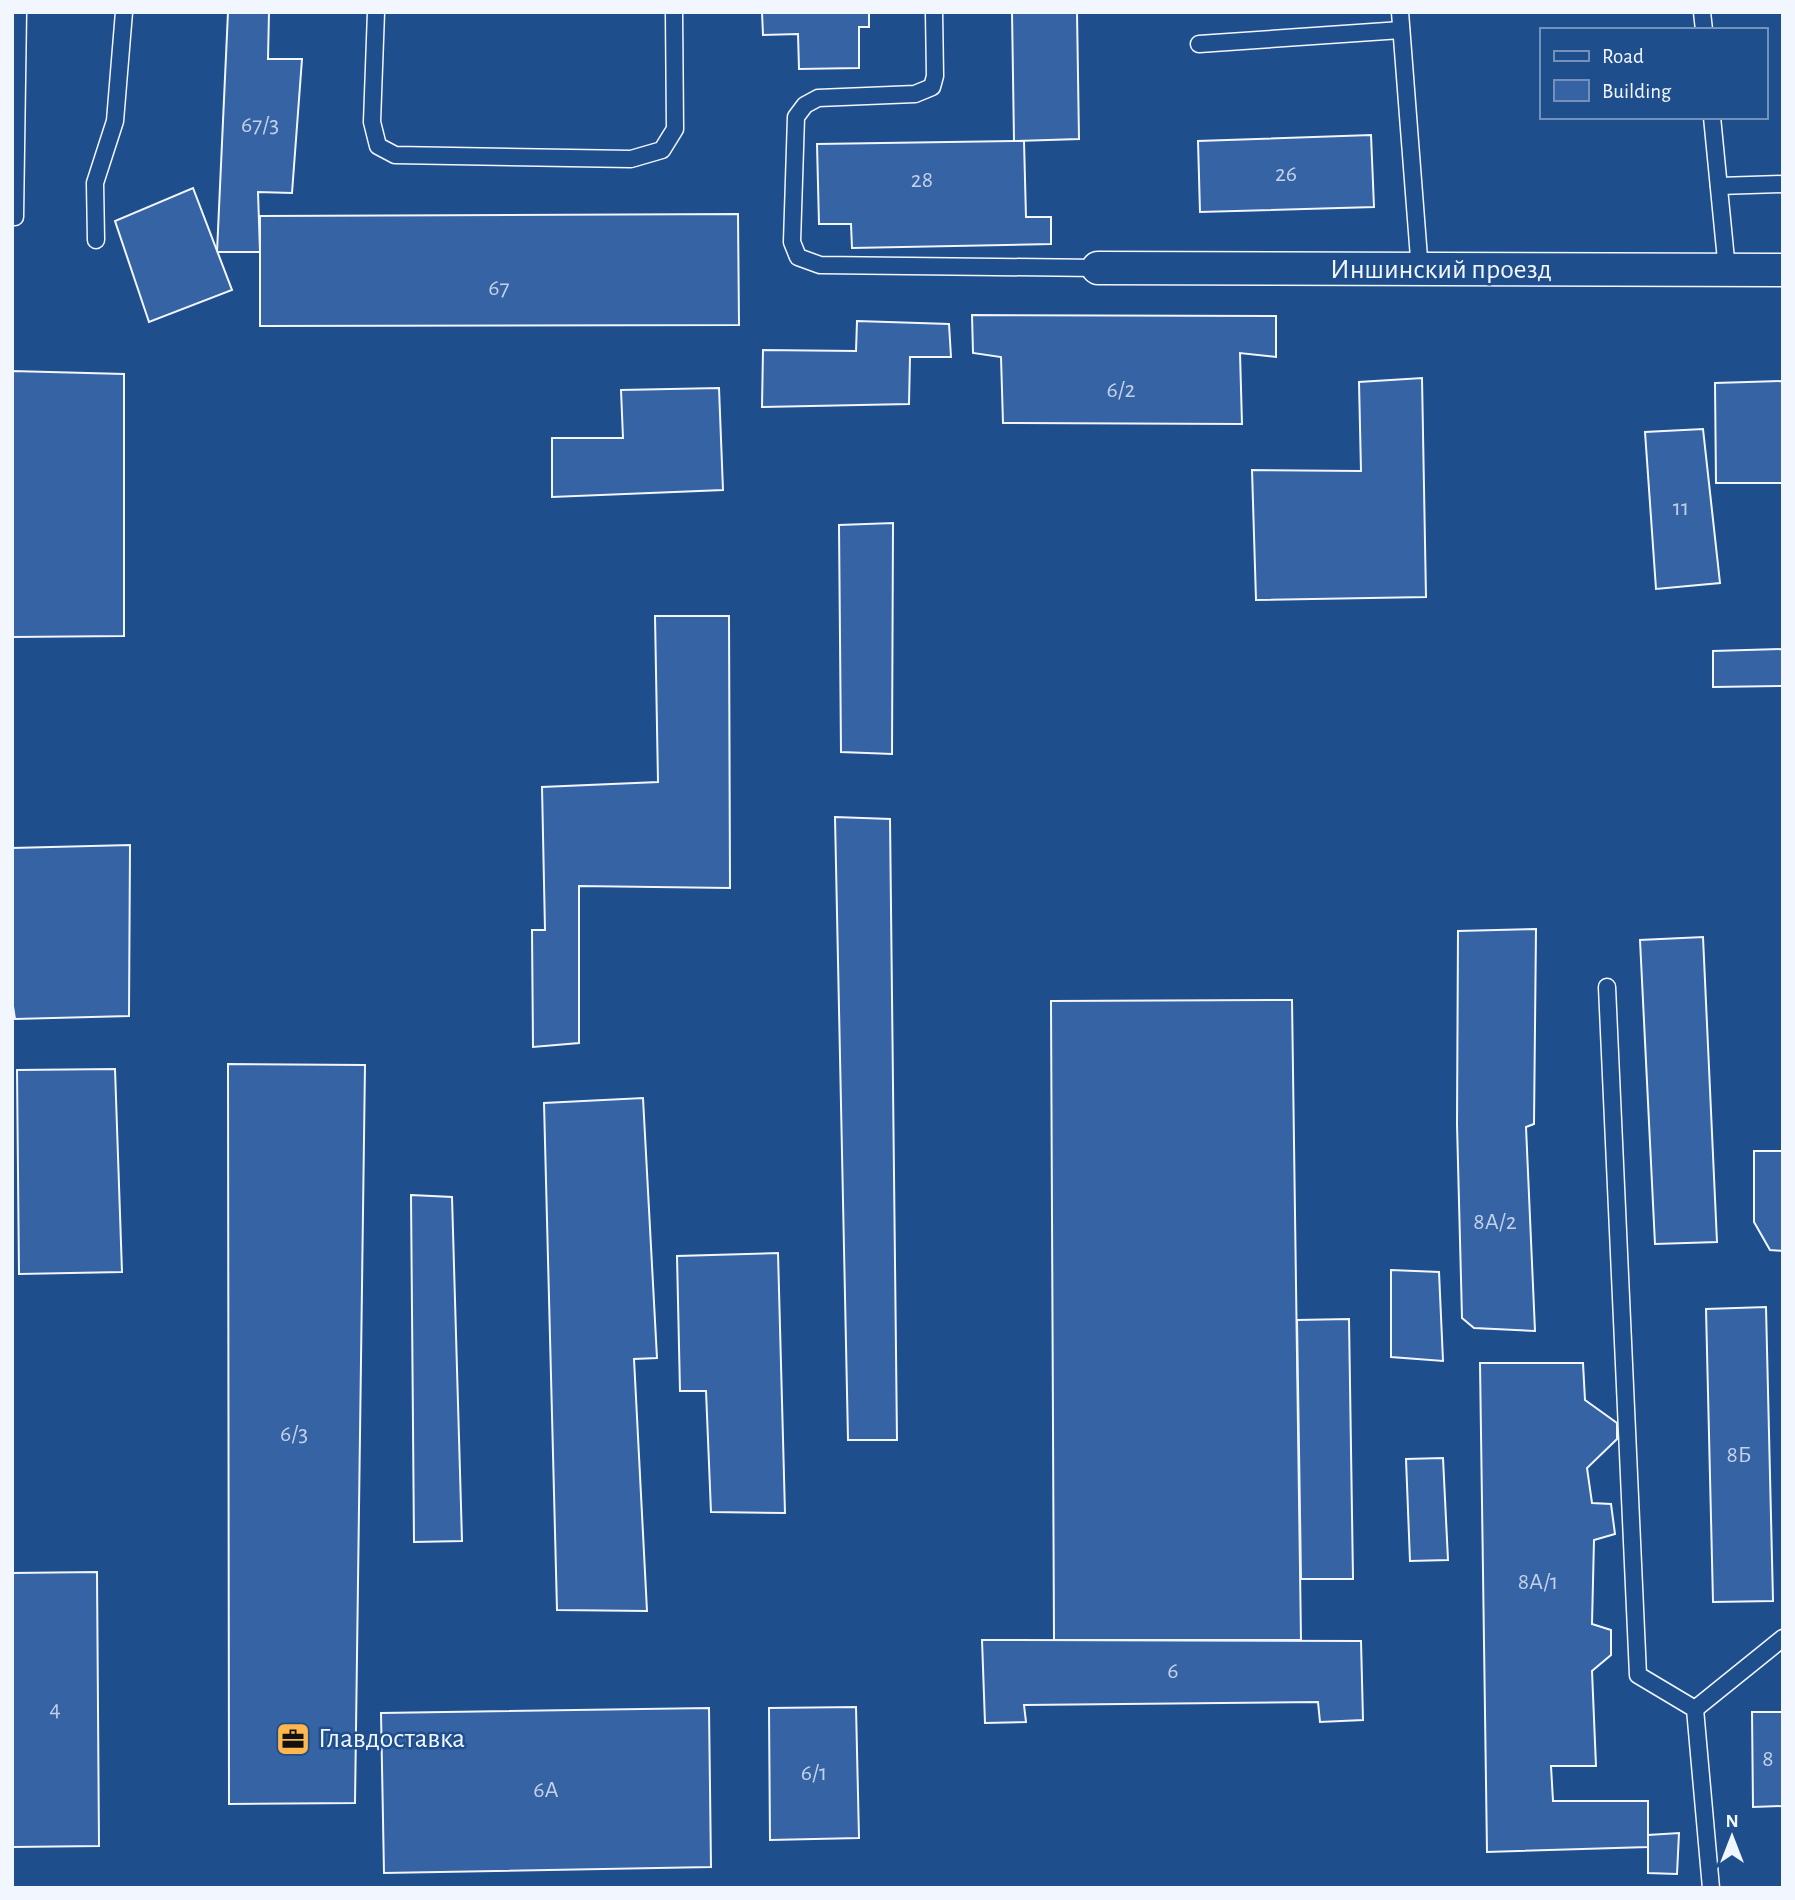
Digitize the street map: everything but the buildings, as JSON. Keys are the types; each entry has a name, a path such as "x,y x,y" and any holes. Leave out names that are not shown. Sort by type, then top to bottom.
{"street":[{"name":"Иншинский проезд","path":"1098,268 1783,270"}],"lane":[{"path":"16,217 18,12"},
{"path":"96,240 95,183 116,121 124,12"},
{"path":"376,12 372,122 378,146 395,155 631,159 662,150 675,129 674,12"},
{"path":"934,12 936,76 932,87 915,94 818,99 804,105 796,117 792,242 798,257 820,265 1098,268"},
{"path":"1400,12 1420,271"},
{"path":"1199,44 1401,30"},
{"path":"1712,119 1727,270"},
{"path":"1719,186 1783,184"},
{"path":"1606,987 1638,1675 1695,1709"},
{"path":"1695,1709 1783,1638"},
{"path":"1695,1709 1711,1888"}],"place":[{"name":"Главдоставка","path":"293,1739"}]}
